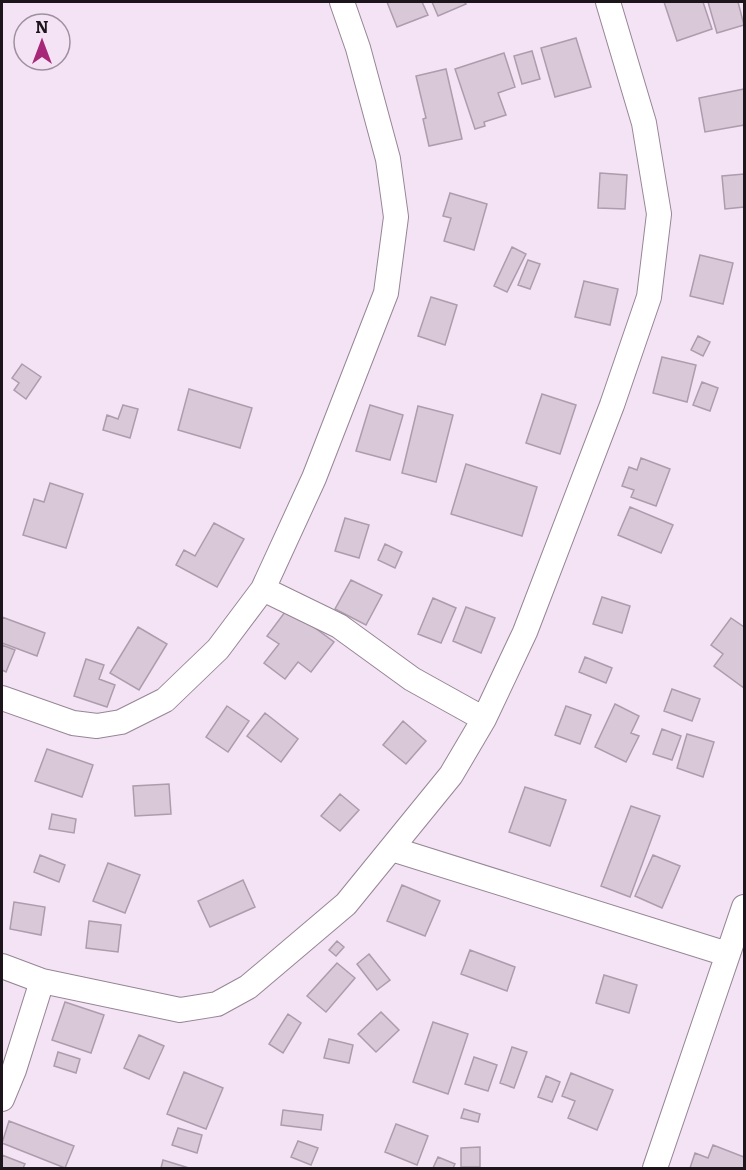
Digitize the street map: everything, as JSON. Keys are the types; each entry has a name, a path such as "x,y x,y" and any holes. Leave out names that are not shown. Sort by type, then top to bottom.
{"street":[{"path":"2,698 73,723 97,726 121,722 165,700 218,649 263,589 314,478 386,293 396,217 388,159 358,48 342,2"},
{"path":"2,966 42,981 180,1010 218,1004 248,987 346,904 451,775 484,719 525,632 612,405 649,297 659,214 644,123 608,2"},
{"path":"263,589 339,626 412,679 484,719"},
{"path":"392,849 727,954"},
{"path":"655,1168 744,907"},
{"path":"2,1099 14,1071 42,981"}],"building":[{"path":"387,2 422,2 428,15 397,27"},
{"path":"432,2 464,2 466,4 438,16"},
{"path":"664,2 703,2 712,29 677,41"},
{"path":"708,2 738,2 744,25 717,33"},
{"path":"576,38 591,87 555,97 541,48"},
{"path":"532,51 540,79 522,84 514,56"},
{"path":"504,53 515,87 498,93 506,115 484,122 485,126 475,129 455,69"},
{"path":"446,69 462,139 429,146 423,119 426,118 416,76"},
{"path":"744,89 744,125 705,132 699,98"},
{"path":"600,173 627,175 625,209 598,208"},
{"path":"744,174 744,207 725,209 722,176"},
{"path":"450,193 487,204 474,250 444,241 451,218 443,216"},
{"path":"512,247 526,254 507,292 494,286"},
{"path":"700,255 733,263 723,304 690,296"},
{"path":"528,260 540,264 530,289 518,285"},
{"path":"584,281 618,289 610,325 575,317"},
{"path":"431,297 457,305 445,345 418,336"},
{"path":"698,336 710,342 703,356 691,350"},
{"path":"662,357 696,365 687,402 653,393"},
{"path":"22,364 41,377 26,399 14,390 19,383 12,378"},
{"path":"702,382 718,388 710,411 693,405"},
{"path":"189,389 252,408 240,448 178,430"},
{"path":"542,394 576,405 560,454 526,443"},
{"path":"123,405 138,409 130,438 103,430 107,415 118,419"},
{"path":"370,405 403,415 390,460 356,451"},
{"path":"418,406 453,415 436,482 402,473"},
{"path":"641,458 670,469 656,506 631,497 634,490 622,486 629,467 637,470"},
{"path":"466,464 537,487 522,536 451,514"},
{"path":"50,483 83,494 66,548 23,535 34,499 44,502"},
{"path":"630,507 673,525 661,553 618,535"},
{"path":"345,518 369,525 359,558 335,551"},
{"path":"214,523 244,539 217,587 176,565 184,550 195,556"},
{"path":"385,544 402,552 395,568 378,560"},
{"path":"351,580 382,595 366,625 335,609"},
{"path":"602,597 630,606 622,633 593,624"},
{"path":"433,598 456,608 441,643 418,634"},
{"path":"466,607 495,618 481,653 453,641"},
{"path":"288,608 334,642 311,672 298,662 285,679 264,663 279,644 267,636"},
{"path":"2,617 45,633 37,656 2,643"},
{"path":"731,618 744,627 744,688 714,666 723,654 711,645"},
{"path":"138,627 167,644 139,690 110,673"},
{"path":"2,645 15,650 6,672 2,670"},
{"path":"585,657 612,668 606,683 579,672"},
{"path":"86,659 104,665 99,679 115,685 107,707 74,696"},
{"path":"672,689 700,699 692,721 664,711"},
{"path":"615,704 639,716 631,733 639,736 626,762 595,747"},
{"path":"227,706 249,721 228,752 206,737"},
{"path":"566,706 591,715 580,744 555,735"},
{"path":"265,713 298,739 281,762 247,736"},
{"path":"403,721 426,741 406,764 383,745"},
{"path":"662,729 681,736 672,760 653,754"},
{"path":"687,734 714,742 703,777 677,768"},
{"path":"47,749 93,765 82,797 35,781"},
{"path":"169,784 171,814 135,816 133,786"},
{"path":"525,787 566,800 550,846 509,832"},
{"path":"340,794 359,810 340,831 321,816"},
{"path":"631,806 660,816 630,897 601,886"},
{"path":"52,814 76,819 74,833 49,829"},
{"path":"40,855 65,865 59,882 34,872"},
{"path":"653,855 680,866 662,908 635,896"},
{"path":"108,863 140,875 125,913 93,901"},
{"path":"243,880 255,907 210,927 198,901"},
{"path":"402,885 440,901 425,936 387,921"},
{"path":"14,902 45,907 41,935 10,929"},
{"path":"89,921 121,925 118,952 86,948"},
{"path":"337,941 344,947 336,956 329,950"},
{"path":"470,950 515,967 507,991 461,974"},
{"path":"369,954 390,980 377,990 357,964"},
{"path":"337,963 355,978 326,1012 307,996"},
{"path":"604,975 637,985 629,1013 596,1003"},
{"path":"65,1002 104,1015 91,1053 52,1040"},
{"path":"381,1012 399,1030 376,1052 358,1034"},
{"path":"288,1014 301,1023 283,1053 269,1044"},
{"path":"433,1022 468,1034 448,1094 413,1082"},
{"path":"139,1035 164,1046 149,1079 124,1068"},
{"path":"329,1039 353,1045 349,1063 324,1058"},
{"path":"512,1047 527,1052 514,1088 500,1083"},
{"path":"58,1052 80,1059 76,1073 54,1066"},
{"path":"474,1057 497,1065 488,1091 465,1084"},
{"path":"184,1072 223,1088 206,1129 167,1114"},
{"path":"571,1073 613,1090 597,1130 568,1118 575,1101 562,1096"},
{"path":"546,1076 560,1082 552,1102 538,1097"},
{"path":"464,1109 480,1114 478,1122 461,1118"},
{"path":"283,1110 323,1115 321,1130 281,1125"},
{"path":"9,1121 74,1146 65,1168 2,1143"},
{"path":"396,1124 428,1136 417,1165 385,1152"},
{"path":"178,1128 202,1135 197,1153 172,1145"},
{"path":"298,1141 318,1148 311,1165 291,1157"},
{"path":"713,1145 744,1157 744,1168 690,1168 695,1153 708,1158"},
{"path":"480,1147 480,1167 461,1167 461,1148"},
{"path":"2,1155 25,1164 23,1168 2,1168"},
{"path":"438,1157 455,1164 453,1168 433,1168"},
{"path":"163,1160 189,1168 161,1168"}]}
